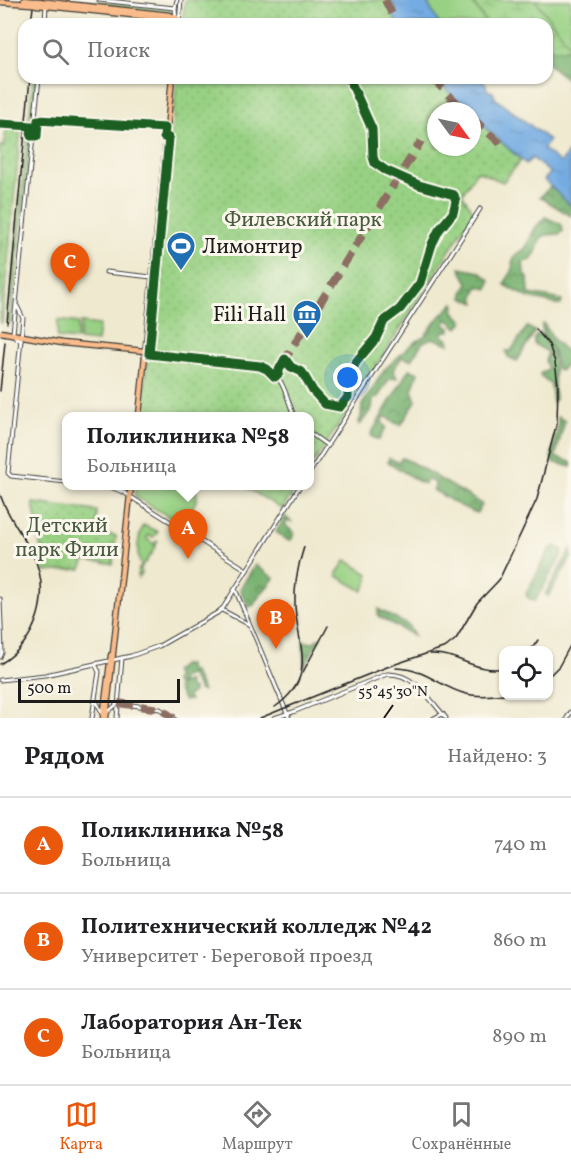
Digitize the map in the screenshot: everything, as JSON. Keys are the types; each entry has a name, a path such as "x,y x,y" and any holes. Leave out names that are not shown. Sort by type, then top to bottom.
{"main road":[{"path":"24,0 35,3"},
{"path":"2,3 72,5 173,14 175,18"},
{"path":"139,412 171,84"},
{"path":"2,332 62,343 145,351"},
{"path":"105,715 117,632 131,490"}],"street":[{"path":"99,0 173,14 181,8"},
{"path":"173,14 179,0"},
{"path":"178,18 181,8 179,0"},
{"path":"45,18 46,4"},
{"path":"14,333 39,84"},
{"path":"36,119 167,128"},
{"path":"314,465 480,209"},
{"path":"106,272 153,277"},
{"path":"16,302 23,318 8,473 11,477 62,482"},
{"path":"145,351 265,365 280,380 292,412"},
{"path":"314,436 328,446"},
{"path":"116,490 247,570"},
{"path":"0,680 45,675 122,658 159,646 222,610 297,490"},
{"path":"235,589 289,716"},
{"path":"0,599 2,645 0,657"},
{"path":"222,610 249,625"},
{"path":"118,715 122,658"},
{"path":"92,714 99,670 95,664"},
{"path":"274,718 289,716 387,674 397,674 415,682 446,718"},
{"path":"92,714 107,699 118,715"},
{"path":"96,700 105,715"},
{"path":"105,715 118,703 160,709 174,718"},
{"path":"92,714 96,709 105,715"},
{"path":"105,715 114,710 118,715"},
{"path":"567,718 571,712"},
{"path":"434,718 443,714"}],"green space":[{"path":"76,0 171,9 172,13 76,4"},
{"path":"185,0 390,0 396,11 392,13 395,18 183,18"},
{"path":"426,0 471,0 483,18 436,18"},
{"path":"471,0 535,0 549,18 483,18"},
{"path":"535,0 571,0 571,47 553,24 553,18 549,18"},
{"path":"553,24 571,47 571,49 553,49"},
{"path":"553,49 571,49 571,92 566,90 568,80 553,68"},
{"path":"32,84 36,84 11,323 8,323"},
{"name":"Филевский парк","path":"176,84 441,84 458,102 427,102 427,156 481,156 481,124 521,160 503,182 477,171 462,194 474,212 314,462 314,412 142,412"},
{"path":"6,127 21,128 0,324 0,146 4,146"},
{"path":"551,186 571,206 571,216 540,197"},
{"path":"545,217 561,224 563,231 560,234 546,235 540,239 531,260 523,262 524,273 528,278 529,294 557,299 562,301 561,305 529,298 505,285 513,269 512,263 515,255 525,249 535,228"},
{"path":"460,268 480,272 490,280 488,289 478,286 474,297 476,303 463,298 468,283"},
{"path":"454,303 453,311 463,321 458,328 447,319 445,325 450,328 450,331 444,331 442,336 449,340 449,344 432,338 423,342 411,360 402,357 393,370 397,378 389,379 378,397 373,399 372,408 360,425 358,423 362,405 385,369 412,344 425,336"},
{"path":"58,320 78,323 77,340 57,338"},
{"path":"81,323 99,325 97,342 79,340"},
{"path":"542,324 553,339 569,354 569,361 561,370 557,369 554,352 542,332"},
{"path":"527,327 535,331 517,361 508,357 506,351 511,351"},
{"path":"538,334 545,338 553,353 555,399 553,403 551,385 540,375 548,368 545,361 548,352 534,344 534,339"},
{"path":"409,369 418,373 412,390 416,401 401,425 384,417 382,422 386,427 379,440 372,437 371,434"},
{"path":"558,417 565,421 555,457 571,462 571,467 553,462 551,458"},
{"path":"389,458 398,462 402,458 411,462 482,505 477,513 465,508 433,490 436,484 428,479 425,484 421,483 388,462"},
{"path":"136,490 196,490 197,499 182,525 135,496"},
{"path":"251,490 295,490 282,509"},
{"name":"Детский парк Фили","path":"33,503 97,511 96,533 116,536 113,564 85,560 81,569 45,572"},
{"path":"285,516 291,522 286,521 286,526 294,532 289,541 276,532"},
{"path":"143,525 158,532 153,537 148,535 147,539 154,544 158,540 140,569 142,573 138,578 138,571 142,565 138,556 138,546"},
{"path":"554,546 562,549 563,553 535,601 528,598 526,594 549,550"},
{"path":"571,549 571,558 548,596 545,594"},
{"path":"346,560 368,574 363,591 337,576"},
{"path":"255,565 274,578 254,605 248,607 240,589"},
{"path":"378,609 408,625 414,636 378,616"},
{"path":"320,638 304,667 303,641 312,643"},
{"path":"182,665 188,665 188,669 193,672 203,691 200,691 190,674 181,679 181,683 177,685 174,681 177,678 174,671"},
{"path":"189,682 188,686 193,689 193,692 187,696 190,700 184,701 177,688 181,683"}],"water":[{"path":"390,0 426,0 436,18 395,18 392,13 396,10"},
{"path":"441,84 486,84 487,90 493,92 495,98 549,140 543,149 561,163 568,153 570,155 571,206 544,180 550,173 532,158 526,164 481,124 481,102 458,102"}],"railway":[{"path":"32,18 33,7"},
{"path":"7,323 29,84"},
{"path":"260,718 387,667 446,647 456,639 477,603 499,580 537,499 557,422 558,385 555,362 549,345 536,329"},
{"path":"0,391 5,342"},
{"path":"0,494 33,555 39,570 41,586 38,616 32,630 13,655 0,664"},
{"path":"275,707 297,684 301,672 301,648 295,599 297,576 304,547"},
{"path":"303,672 328,626"},
{"path":"534,646 538,640"},
{"path":"553,672 559,666 571,644"},
{"path":"430,654 449,656 485,668 499,668"},
{"path":"396,668 425,675 466,694 475,696 499,695"}],"marked path":[{"path":"385,0 394,18"},
{"path":"438,84 456,102"},
{"path":"481,126 501,144"},
{"path":"282,364 421,141"},
{"path":"118,703 160,709 174,718"}],"cycle path":[{"path":"0,124 32,126 31,136 37,136 38,120 165,128 164,137 169,138 149,354 260,366 275,377 285,359 291,367 302,372 313,391 325,404 340,407 348,397 348,379 356,362 376,338 384,321 400,309 420,283 432,244 439,230 453,213 456,201 454,195 419,185 375,163 372,129 352,84"}],"place":[{"name":"Лимонтир","path":"181,272"},
{"name":"Лаборатория Ан-Тек","path":"70,293"},
{"name":"Fili Hall","path":"307,340"},
{"name":"Поликлиника №58","path":"188,559"},
{"name":"Политехнический колледж №42","path":"276,649"}]}
